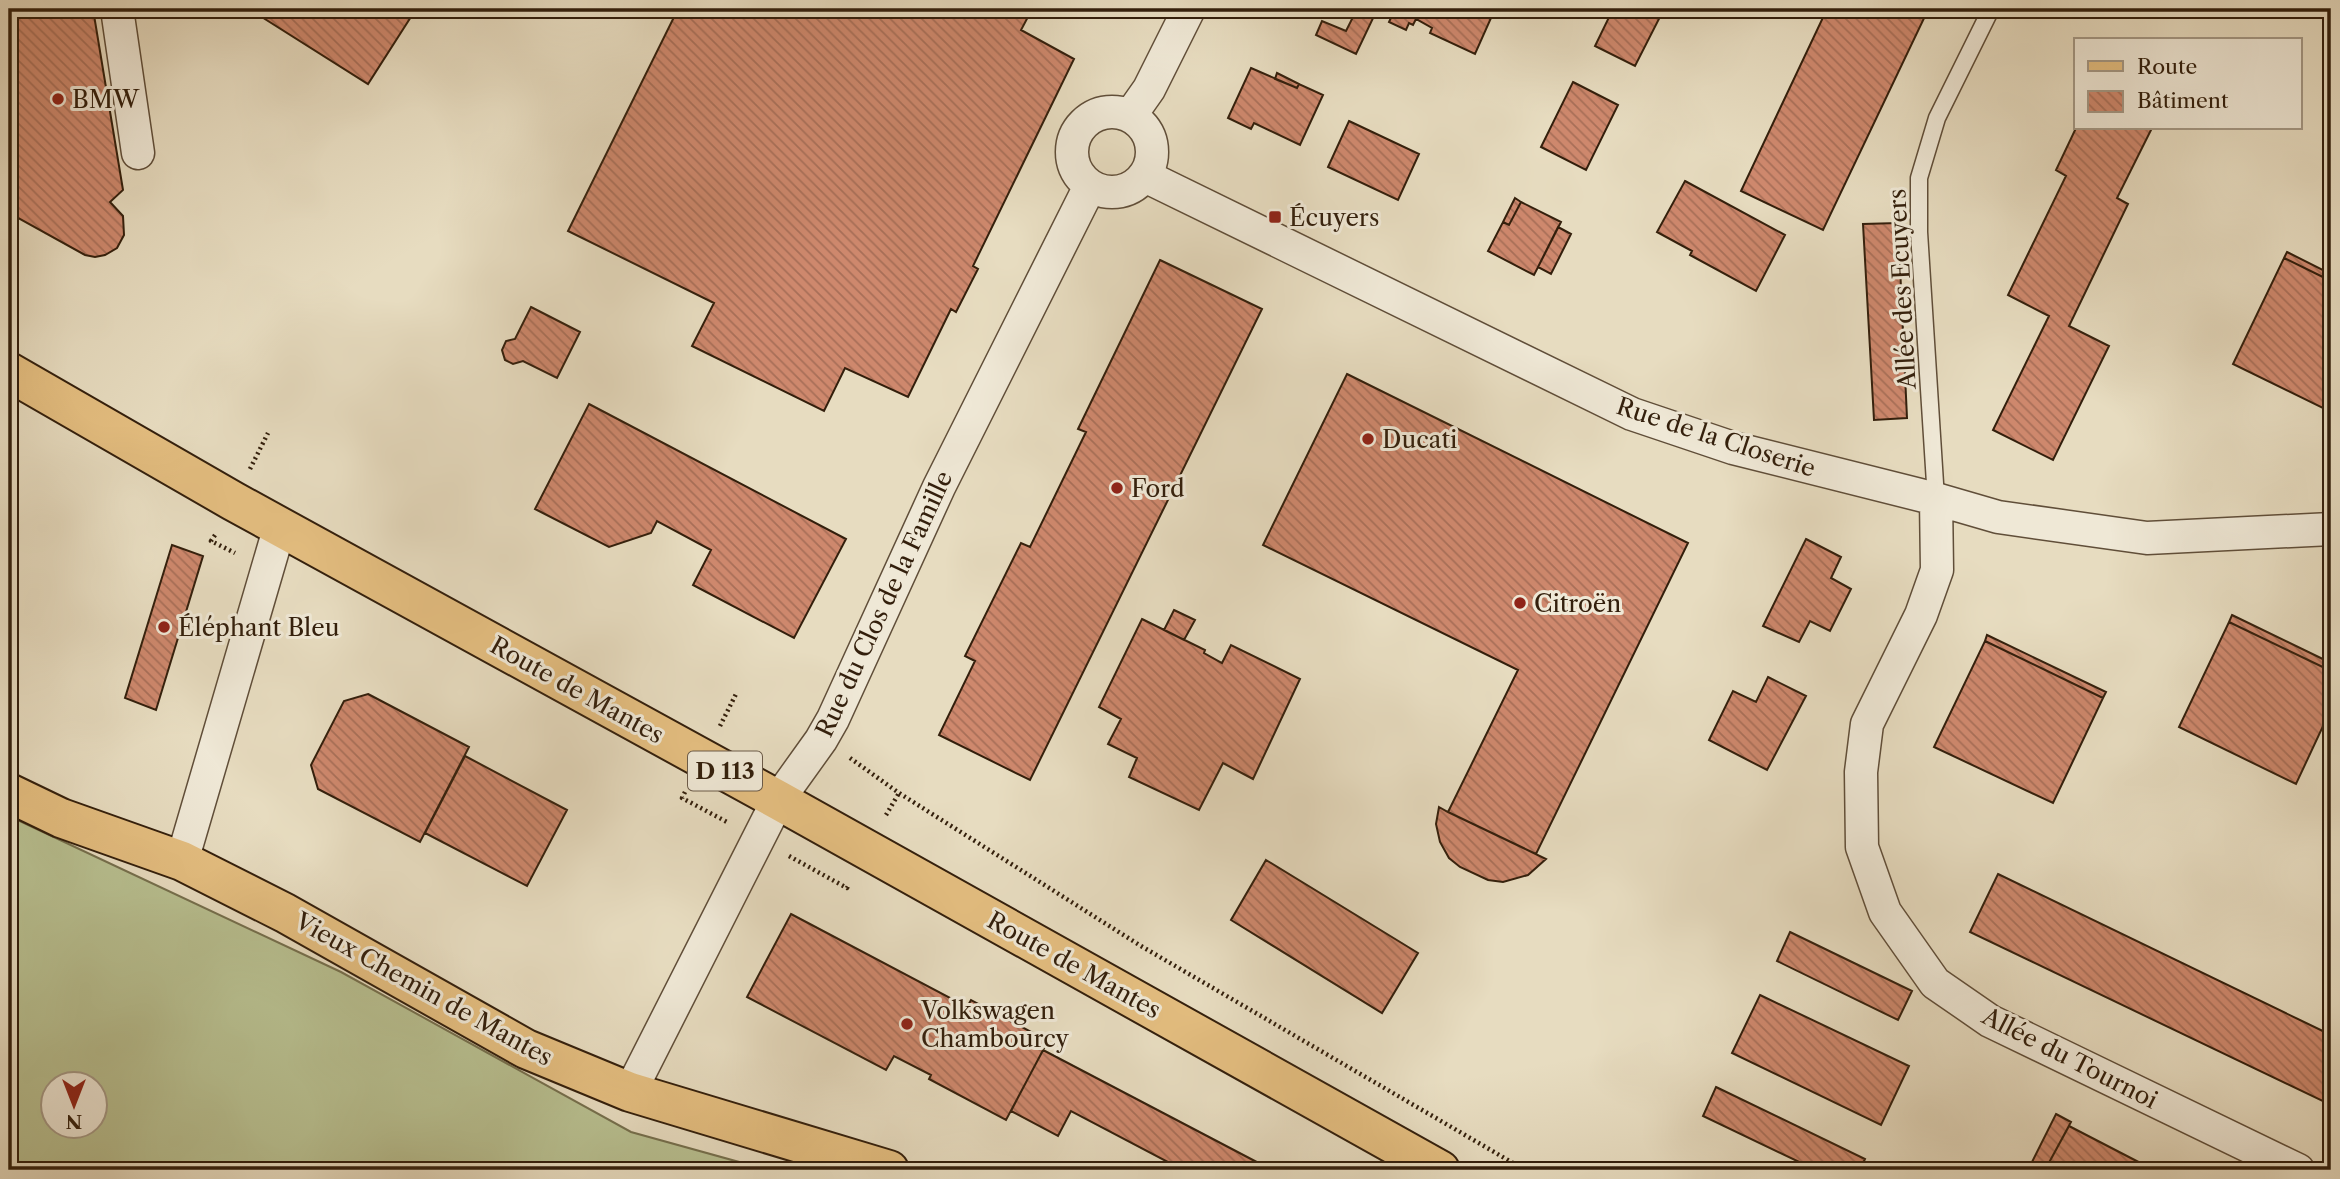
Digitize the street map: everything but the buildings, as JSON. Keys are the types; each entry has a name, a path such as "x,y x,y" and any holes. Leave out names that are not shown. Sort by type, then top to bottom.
{"main road":[{"name":"Route de Mantes","path":"9,372 280,526 778,800 1440,1170"},
{"name":"Vieux Chemin de Mantes","path":"9,793 61,818 182,861 285,913 526,1049 630,1092 889,1170"}],"street":[{"path":"117,9 138,153"},
{"path":"1130,116 1149,89 1189,9"},
{"path":"1117,112 1130,116 1147,132 1151,143 1153,155 1144,176 1136,184 1113,192 1090,186 1074,165 1072,151 1082,127 1091,118 1104,113 1117,112"},
{"name":"Rue de la Closerie","path":"1144,176 1632,414 1733,448 1998,517 2147,538 2331,529"},
{"name":"Rue du Clos de la Famille","path":"630,1092 778,800 833,719 939,486 1090,186"},
{"name":"Allée du Tournoi","path":"1936,499 1937,570 1922,615 1867,724 1865,739 1861,772 1862,847 1885,912 1934,982 1990,1021 2298,1170"},
{"path":"182,861 280,526"}],"lane":[{"name":"Allée des Ecuyers","path":"1936,499 1919,232 1919,178 1937,118 1991,9"}],"path":[{"path":"718,729 737,692"},
{"path":"844,754 899,793 1141,946 1525,1170"},
{"path":"883,822 899,793"}],"green space":[{"path":"9,816 341,972 631,1132 768,1170 9,1170"}],"place":[{"name":"BMW","path":"58,99"},
{"name":"Écuyers","path":"1275,217"},
{"name":"Ducati","path":"1368,439"},
{"name":"Ford","path":"1117,488"},
{"name":"Citroën","path":"1520,603"},
{"name":"Éléphant Bleu","path":"164,627"},
{"name":"Volkswagen Chambourcy","path":"907,1024"}]}
